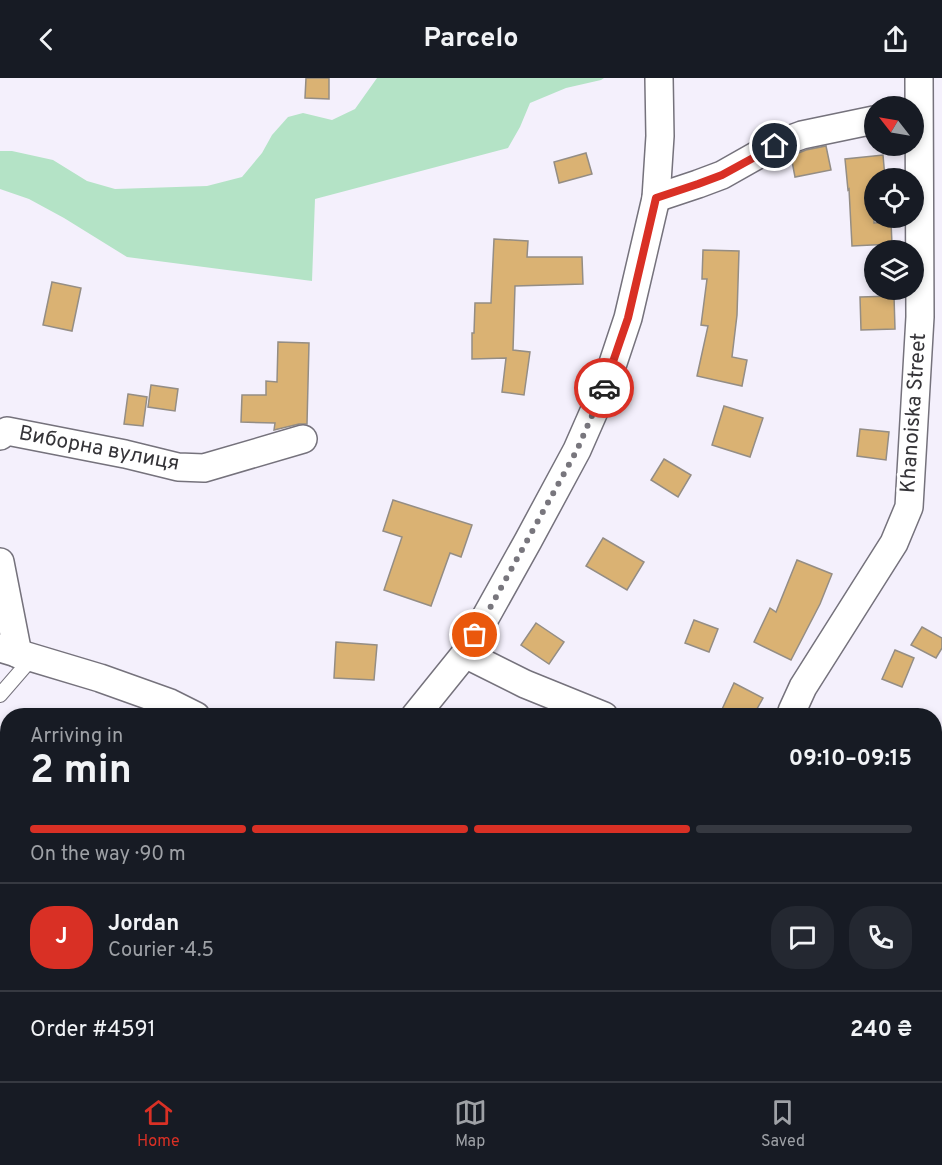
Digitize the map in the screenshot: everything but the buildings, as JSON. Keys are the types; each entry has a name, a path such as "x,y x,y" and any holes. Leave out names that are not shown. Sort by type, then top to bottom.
{"street":[{"path":"421,708 465,654 577,450 606,384 628,318 656,198 660,136 659,78"},
{"name":"Khanoiska Street","path":"918,96 920,78"},
{"path":"656,198 722,175 775,146 802,135 864,122"},
{"name":"Khanoiska Street","path":"793,708 803,687 894,543 909,507 920,316 918,156"},
{"name":"Виборна вулиця","path":"0,436 7,431 125,454 178,468 204,468 303,440"},
{"path":"0,562 16,653 100,678 180,708"},
{"path":"465,654 525,684 584,708"}],"lane":[{"path":"0,696 16,653"}],"green space":[{"path":"377,78 604,78 566,88 530,103 508,148 315,199 312,281 127,257 29,199 0,189 0,151 12,151 53,160 87,181 115,189 207,186 242,177 288,117 303,113 332,120 355,109"}],"way so far":[{"path":"475,635 577,450 604,388"}],"route":[{"path":"604,388 628,318 656,198 722,175 775,146"}]}
